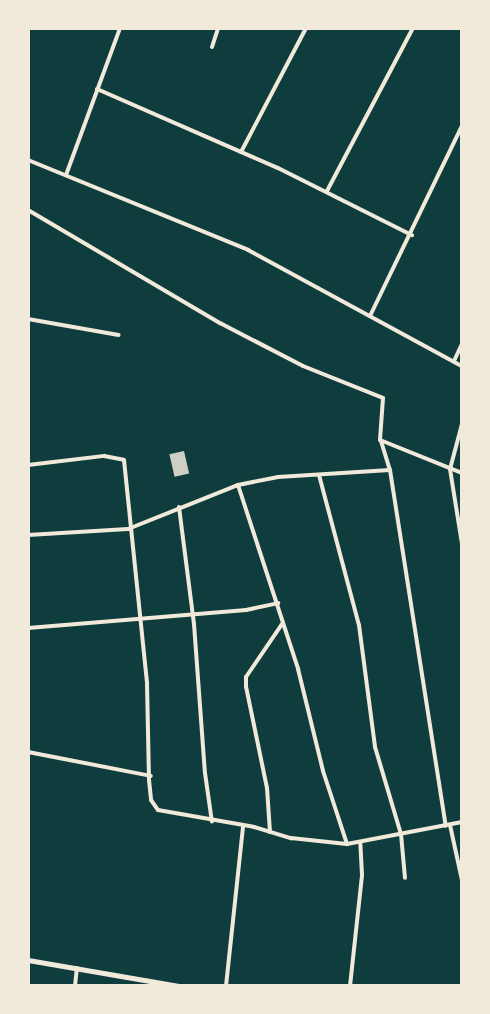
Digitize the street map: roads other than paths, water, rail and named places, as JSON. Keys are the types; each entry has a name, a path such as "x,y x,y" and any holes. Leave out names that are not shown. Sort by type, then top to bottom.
{"street":[{"path":"66,175 120,28"},
{"path":"212,47 218,28"},
{"path":"241,152 306,28"},
{"path":"327,191 413,28"},
{"path":"97,89 327,191 412,235"},
{"path":"370,316 412,235 462,126"},
{"path":"28,160 248,250 462,366"},
{"path":"28,210 220,323 303,366 383,398 380,440 390,470 448,825 462,880"},
{"path":"28,319 119,335"},
{"path":"454,362 462,344"},
{"path":"462,424 450,469 462,544"},
{"path":"380,440 462,473"},
{"path":"28,465 104,456 124,460 142,618 151,800 158,810 212,822 347,844 462,822"},
{"path":"28,535 133,527 238,485 278,477 319,475 341,470 390,470"},
{"path":"319,475 359,625 375,747 401,834 405,878"},
{"path":"238,485 278,603 282,624 347,844"},
{"path":"179,507 193,614 212,822"},
{"path":"28,628 193,614 278,603"},
{"path":"270,832 267,788 246,687 246,677 282,624"},
{"path":"28,752 151,776"},
{"path":"226,986 243,827"},
{"path":"350,986 362,875 360,842"},
{"path":"28,960 179,986"},
{"path":"75,986 78,967"}]}
